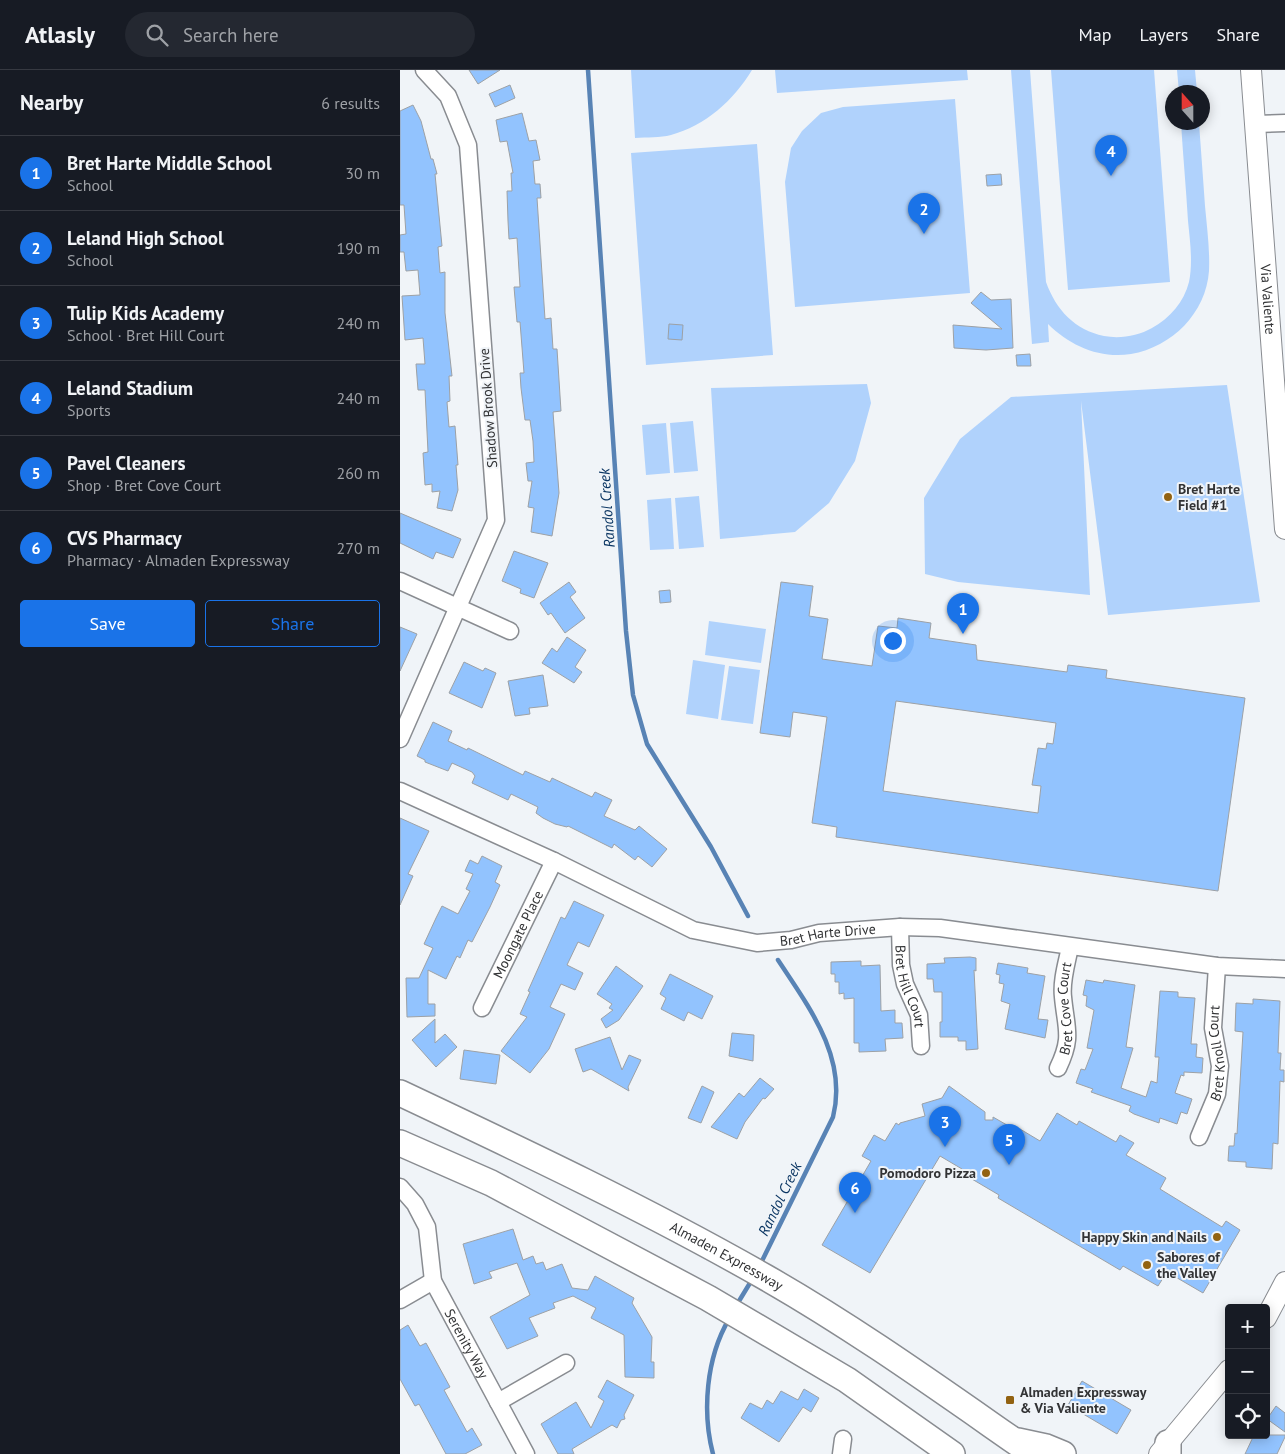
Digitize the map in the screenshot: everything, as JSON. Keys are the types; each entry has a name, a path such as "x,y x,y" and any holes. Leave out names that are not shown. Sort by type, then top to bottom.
{"main road":[{"name":"Almaden Expressway","path":"400,1093 622,1198 765,1276 840,1322 1033,1454"},
{"path":"400,1143 491,1183 720,1305 847,1380 952,1454"},
{"path":"1012,1440 1046,1447 1063,1454"}],"street":[{"name":"Shadow Brook Drive","path":"400,739 496,520 468,145 448,96 424,70"},
{"name":"Via Valiente","path":"1251,70 1281,419 1285,529"},
{"path":"1255,124 1285,123"},
{"path":"400,581 458,610 510,631"},
{"name":"Bret Harte Drive","path":"400,791 554,861 693,930 757,943 792,940 819,933 900,927 940,928 1217,966 1285,969"},
{"name":"Moongate Place","path":"482,1008 554,861"},
{"name":"Bret Hill Court","path":"900,927 901,965 905,984 919,1015 921,1046"},
{"name":"Bret Cove Court","path":"1058,1068 1065,1053 1068,1035 1062,996 1070,947"},
{"name":"Bret Knoll Court","path":"1199,1137 1216,1094 1220,1066 1213,1028 1217,966"},
{"name":"Serenity Way","path":"400,1187 415,1204 427,1228 433,1281 526,1454"},
{"path":"400,1300 433,1281"},
{"path":"1270,1310 1285,1282"},
{"path":"498,1402 566,1362"},
{"path":"1165,1450 1225,1375"}],"shaded area":[{"path":"631,70 752,70 737,92 707,118 695,125 684,131 667,136 635,138"},
{"path":"775,70 967,70 968,80 777,93"},
{"path":"1011,70 1030,70 1046,282 1061,310 1076,324 1094,333 1110,337 1123,337 1147,331 1159,324 1170,314 1184,296 1189,282 1191,259 1182,130 1200,130 1209,271 1201,301 1194,314 1173,336 1146,350 1131,354 1108,355 1097,353 1066,339 1048,324 1049,342 1032,344"},
{"path":"1051,70 1154,70 1170,282 1068,290"},
{"path":"1177,70 1195,70 1196,85 1178,85"},
{"path":"955,99 970,293 795,307 785,182 791,148 802,131 821,113 843,107"},
{"path":"757,144 773,355 646,365 631,153"},
{"path":"867,384 871,403 855,461 829,503 795,532 720,539 711,388"},
{"path":"1227,385 1260,602 1108,615 1081,401 1090,595 958,582 925,574 924,498 960,439 1011,397"},
{"path":"693,421 698,471 674,473 670,423"},
{"path":"666,423 670,473 646,475 642,425"},
{"path":"699,496 704,547 679,549 675,498"},
{"path":"671,498 674,549 650,550 647,500"},
{"path":"709,621 766,629 761,663 705,655"},
{"path":"693,660 725,665 718,719 686,714"},
{"path":"729,666 760,670 753,724 721,720"}],"building":[{"path":"469,70 500,70 478,84"},
{"path":"510,85 515,98 495,107 489,94"},
{"path":"413,105 421,121 437,174 435,174 442,246 438,247 440,273 445,272 445,313 452,376 449,376 450,401 447,402 449,427 455,426 458,465 456,465 458,490 452,511 437,508 440,491 432,492 432,484 425,485 423,453 428,452 425,390 418,390 416,364 425,364 423,338 405,340 402,296 420,295 418,270 406,271 404,252 400,252 400,235 406,234 404,205 400,205 400,111"},
{"path":"522,113 529,141 536,140 540,160 533,161 535,184 540,184 541,198 537,198 545,319 551,318 553,349 557,349 561,411 553,412 559,493 552,536 531,532 534,508 528,507 532,481 528,481 526,463 534,462 533,441 530,420 525,420 521,388 520,373 524,373 520,322 517,322 514,287 520,287 517,238 509,239 508,221 507,191 512,191 511,173 513,173 507,141 500,142 496,120"},
{"path":"1001,174 1002,185 987,186 986,175"},
{"path":"981,292 991,300 1011,299 1013,348 986,350 954,348 953,325 1002,329 971,303"},
{"path":"669,324 683,325 682,340 668,339"},
{"path":"1030,354 1031,366 1017,366 1016,355"},
{"path":"400,513 461,539 453,558 436,552 433,559 400,543"},
{"path":"514,551 548,563 534,598 520,593 521,589 502,581"},
{"path":"569,582 576,592 570,597 585,618 565,633 551,613 548,615 540,603"},
{"path":"781,582 813,586 809,616 828,619 822,659 872,666 878,626 897,628 898,618 931,623 929,638 976,645 977,660 1067,672 1068,665 1107,670 1106,678 1245,698 1218,891 836,837 837,827 812,823 827,717 793,712 790,737 760,733","holes":["896,701 1056,723 1053,744 1047,743 1046,749 1038,748 1032,785 1041,786 1038,813 883,791"]},
{"path":"670,590 671,602 660,603 659,591"},
{"path":"400,627 417,634 400,671"},
{"path":"567,637 586,650 575,667 582,672 574,683 542,663 552,648 557,652"},
{"path":"464,662 483,671 485,668 496,673 482,708 449,693"},
{"path":"543,675 548,706 529,708 530,714 515,716 508,681"},
{"path":"433,722 452,731 448,741 467,750 468,748 523,775 525,771 550,782 552,778 592,797 595,792 612,800 604,816 635,830 639,826 667,849 652,867 638,856 635,860 614,844 612,848 568,826 555,824 543,818 536,813 538,807 511,794 508,800 472,783 475,776 472,772 452,763 448,771 425,762 425,760 417,756"},
{"path":"400,818 429,831 408,874 413,876 400,905"},
{"path":"482,856 502,866 495,882 500,885 490,907 472,942 468,940 460,958 457,956 446,979 428,970 428,1004 435,1004 435,1016 407,1017 406,978 419,978 433,948 424,944 442,906 458,914 470,891 466,889 473,874 465,871 470,860 478,864"},
{"path":"574,901 604,915 589,947 578,942 567,965 583,973 575,990 561,984 550,1007 565,1014 549,1049 530,1073 501,1051 527,1017 520,1014 530,992 528,991 561,917 565,919"},
{"path":"944,958 976,958 976,971 974,970 978,1049 966,1050 966,1041 958,1041 958,1037 940,1037 942,992 934,992 933,979 927,979 927,964 945,963"},
{"path":"861,961 861,966 880,965 881,1011 895,1010 895,1023 902,1023 903,1038 885,1039 886,1051 859,1052 859,1043 854,1043 854,998 844,999 844,993 839,994 839,982 835,982 835,974 831,974 831,962"},
{"path":"998,963 1028,968 1027,973 1045,976 1038,1019 1048,1020 1045,1038 1005,1029 1010,1004 1001,1001 1004,984 999,983 1000,975 996,974"},
{"path":"616,966 643,986 619,1020 606,1028 601,1019 613,1010 609,1008 612,1004 597,994"},
{"path":"670,974 713,996 702,1019 688,1012 684,1021 661,1009 666,998 660,994"},
{"path":"1086,980 1103,983 1104,980 1135,985 1126,1047 1133,1048 1121,1088 1146,1097 1151,1081 1157,1083 1159,1057 1155,1057 1160,991 1178,992 1178,997 1195,998 1191,1044 1197,1044 1196,1057 1203,1058 1202,1073 1184,1072 1184,1076 1181,1075 1175,1093 1192,1099 1187,1114 1181,1112 1177,1124 1160,1118 1159,1123 1134,1114 1129,1111 1131,1106 1091,1092 1093,1089 1076,1083 1081,1069 1085,1070 1093,1049 1087,1048 1094,1010 1086,1006 1087,996 1083,995"},
{"path":"1253,999 1280,1001 1278,1053 1281,1053 1280,1070 1284,1070 1284,1082 1280,1081 1278,1144 1273,1143 1272,1169 1246,1167 1246,1162 1228,1161 1229,1146 1234,1146 1235,1133 1237,1134 1243,1032 1235,1031 1236,1003 1253,1004"},
{"path":"435,1019 435,1043 445,1034 457,1047 436,1067 412,1040"},
{"path":"732,1033 754,1035 753,1061 729,1056"},
{"path":"610,1037 622,1070 629,1055 641,1060 628,1087 629,1091 591,1069 583,1072 575,1049"},
{"path":"464,1050 500,1055 496,1084 460,1079"},
{"path":"760,1078 774,1089 765,1099 763,1098 745,1122 737,1139 711,1127 739,1093 744,1097"},
{"path":"702,1086 714,1092 701,1123 688,1118"},
{"path":"949,1086 985,1112 985,1120 993,1120 993,1117 1019,1132 1020,1129 1040,1141 1057,1113 1077,1125 1079,1121 1116,1142 1120,1135 1134,1143 1126,1155 1166,1178 1160,1189 1222,1227 1226,1221 1240,1230 1203,1293 1167,1272 1158,1286 1123,1266 1120,1270 998,1198 999,1195 960,1172 962,1169 940,1156 870,1273 822,1245 871,1161 862,1156 874,1135 885,1141 896,1123 899,1125 900,1123 925,1116 922,1104 942,1098"},
{"path":"513,1229 523,1260 533,1256 536,1264 543,1262 546,1270 562,1264 572,1288 588,1290 595,1276 634,1298 632,1303 652,1337 651,1362 654,1362 654,1378 625,1377 624,1335 591,1318 596,1308 573,1296 553,1303 555,1308 529,1318 538,1336 507,1349 490,1317 530,1295 517,1263 489,1272 492,1278 474,1284 463,1244"},
{"path":"408,1325 420,1346 426,1343 450,1387 444,1390 467,1432 472,1428 482,1445 465,1454 446,1454 419,1404 415,1406 400,1379 400,1330"},
{"path":"607,1380 634,1395 624,1415 625,1419 621,1420 617,1428 612,1425 572,1449 574,1454 558,1454 541,1424 576,1402 591,1428 604,1401 598,1397"},
{"path":"1082,1381 1131,1410 1117,1434 1068,1405"},
{"path":"804,1389 819,1398 811,1412 803,1407 779,1442 741,1418 750,1403 762,1409 767,1400 773,1404 781,1391 798,1400"},
{"path":"1276,1406 1285,1413 1285,1432 1270,1421 1270,1415"},
{"path":"1270,1435 1285,1435 1277,1454 1245,1454 1252,1439 1270,1439"}],"waterway":[{"name":"Randol Creek","path":"588,70 626,631 633,695 647,744 711,847 748,916"},
{"name":"Randol Creek","path":"760,1265 833,1117 836,1095 835,1074 823,1034 802,996 778,960"},
{"name":"Randol Creek","path":"736,1306 753,1278"},
{"name":"Randol Creek","path":"713,1454 708,1421 708,1385 715,1351 729,1319"}],"place":[{"name":"Leland Stadium","path":"1111,176"},
{"name":"Leland High School","path":"924,234"},
{"name":"Bret Harte Field #1","path":"1168,497"},
{"name":"Bret Harte Middle School","path":"963,634"},
{"name":"Tulip Kids Academy","path":"945,1147"},
{"name":"Pavel Cleaners","path":"1009,1165"},
{"name":"Pomodoro Pizza","path":"986,1173"},
{"name":"CVS Pharmacy","path":"855,1213"},
{"name":"Happy Skin and Nails","path":"1217,1237"},
{"name":"Sabores of the Valley","path":"1147,1265"},
{"name":"Almaden Expressway & Via Valiente","path":"1010,1400"}]}
